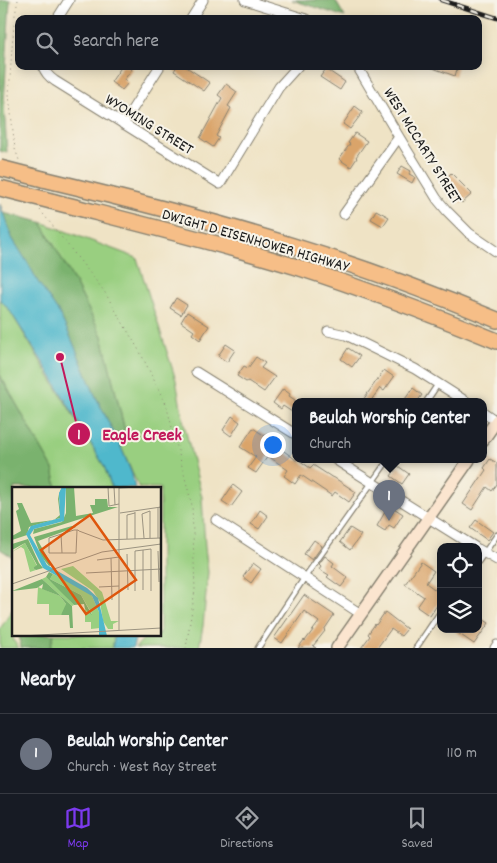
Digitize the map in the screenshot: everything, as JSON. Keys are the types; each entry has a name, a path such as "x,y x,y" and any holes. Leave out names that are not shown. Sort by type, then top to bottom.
{"highway":[{"name":"DWIGHT D EISENHOWER HIGHWAY","path":"0,168 292,245 394,279 497,320"},
{"name":"DWIGHT D EISENHOWER HIGHWAY","path":"0,188 44,202 210,242 299,268 398,302 497,341"}],"main road":[{"path":"487,434 497,420"},
{"path":"337,648 467,463"}],"street":[{"path":"60,15 69,0"},
{"path":"194,15 203,0"},
{"path":"246,0 293,15"},
{"name":"WYOMING STREET","path":"44,70 48,76 220,184 279,87 294,70"},
{"path":"124,124 158,70"},
{"name":"WEST MCCARTY STREET","path":"359,70 446,211 469,233 497,252"},
{"path":"344,214 399,137"},
{"path":"328,331 346,335 415,369 461,398"},
{"path":"196,372 292,432"},
{"path":"341,463 469,543"},
{"path":"216,520 361,614"},
{"path":"482,551 497,560"}],"lane":[{"path":"429,398 438,384"},
{"path":"258,648 305,577 386,463"},
{"path":"482,547 497,535"},
{"path":"416,648 437,617"}],"path":[{"path":"18,0 15,15 9,96 15,149 22,167"},
{"path":"44,202 41,213 104,291 140,352 166,404 192,505 195,590 186,648"}],"green space":[{"path":"0,0 10,0 4,104 7,153 0,151"},
{"path":"292,0 335,0 344,15"},
{"path":"3,213 41,222 102,336 125,431 121,447 95,395 59,313 12,238"},
{"path":"41,222 137,258 176,380 184,424 202,497 208,572 199,648 135,648 146,636 161,636 161,487 139,487 121,447 125,431 102,336"},
{"path":"0,299 10,311 104,466 112,487 57,487 53,469 0,375"},
{"path":"0,375 53,469 57,487 12,487 12,557 0,549"},
{"path":"12,610 12,636 19,648 0,648 0,629"},
{"path":"19,636 53,636 50,648 21,648"},
{"path":"53,636 115,636 112,648 50,648"}],"water":[{"path":"0,204 12,238 59,313 72,340 95,395 121,447 132,474 135,487 112,487 104,466 47,369 10,311 0,299"},
{"path":"115,636 136,636 133,648 112,648"}],"building":[{"path":"119,70 131,70 124,80 128,83 122,90 111,82"},
{"path":"191,70 210,83 204,91 174,71"},
{"path":"325,70 327,70 345,82 340,90 320,77"},
{"path":"438,70 457,70 455,76"},
{"path":"226,84 237,92 228,106 231,108 216,136 219,138 213,147 200,138 222,98 218,95"},
{"path":"355,106 363,112 350,129 343,124"},
{"path":"355,133 367,141 351,167 339,159 350,144 348,143"},
{"path":"402,166 411,171 409,174 415,177 412,183 397,174"},
{"path":"451,173 472,194 462,203 442,183"},
{"path":"376,210 389,217 383,226 371,219"},
{"path":"176,298 187,305 181,315 170,308"},
{"path":"187,312 209,326 200,340 192,334 194,331 181,322"},
{"path":"226,344 235,350 227,362 218,356"},
{"path":"348,348 360,356 352,367 341,359"},
{"path":"256,357 265,363 261,368 275,377 264,392 237,376 244,366 248,368"},
{"path":"384,370 394,377 384,391 380,388 373,398 364,398"},
{"path":"413,388 422,395 420,398 406,398"},
{"path":"283,389 292,398 292,412 283,406 281,409 273,403"},
{"path":"232,416 240,422 231,436 223,430"},
{"path":"253,428 276,441 274,444 292,457 292,463 303,463 310,468 313,465 356,492 349,502 335,492 332,496 301,475 295,484 284,476 288,470 268,456 256,473 248,468 256,457 240,447"},
{"path":"490,459 497,463 497,484 492,491 487,487 472,510 463,504 486,470 484,468"},
{"path":"398,466 409,474 402,484 391,476"},
{"path":"233,485 242,492 231,507 222,501"},
{"path":"389,505 403,514 394,528 389,525 385,531 377,526"},
{"path":"260,510 268,516 259,529 251,524"},
{"path":"476,520 493,532 487,540 470,528"},
{"path":"350,528 361,535 350,550 340,542"},
{"path":"314,540 322,546 312,560 304,554"},
{"path":"325,556 334,563 332,566 348,578 341,587 327,577 329,575 319,569 321,566 319,564"},
{"path":"421,562 434,571 426,583 437,591 437,605 430,616 417,607 424,597 405,584"},
{"path":"253,563 261,569 251,583 243,577"},
{"path":"304,595 334,615 325,631 313,646 316,648 298,648 319,622 304,611 282,643 274,638"},
{"path":"385,612 407,629 401,636 391,629 377,648 361,648 370,636 368,634"},
{"path":"482,619 489,623 482,633"},
{"path":"458,633 482,633 474,644"}],"railway":[{"path":"441,0 497,18"}],"place":[{"name":"Eagle Creek","path":"60,357"},
{"name":"Beulah Worship Center","path":"389,521"}]}
